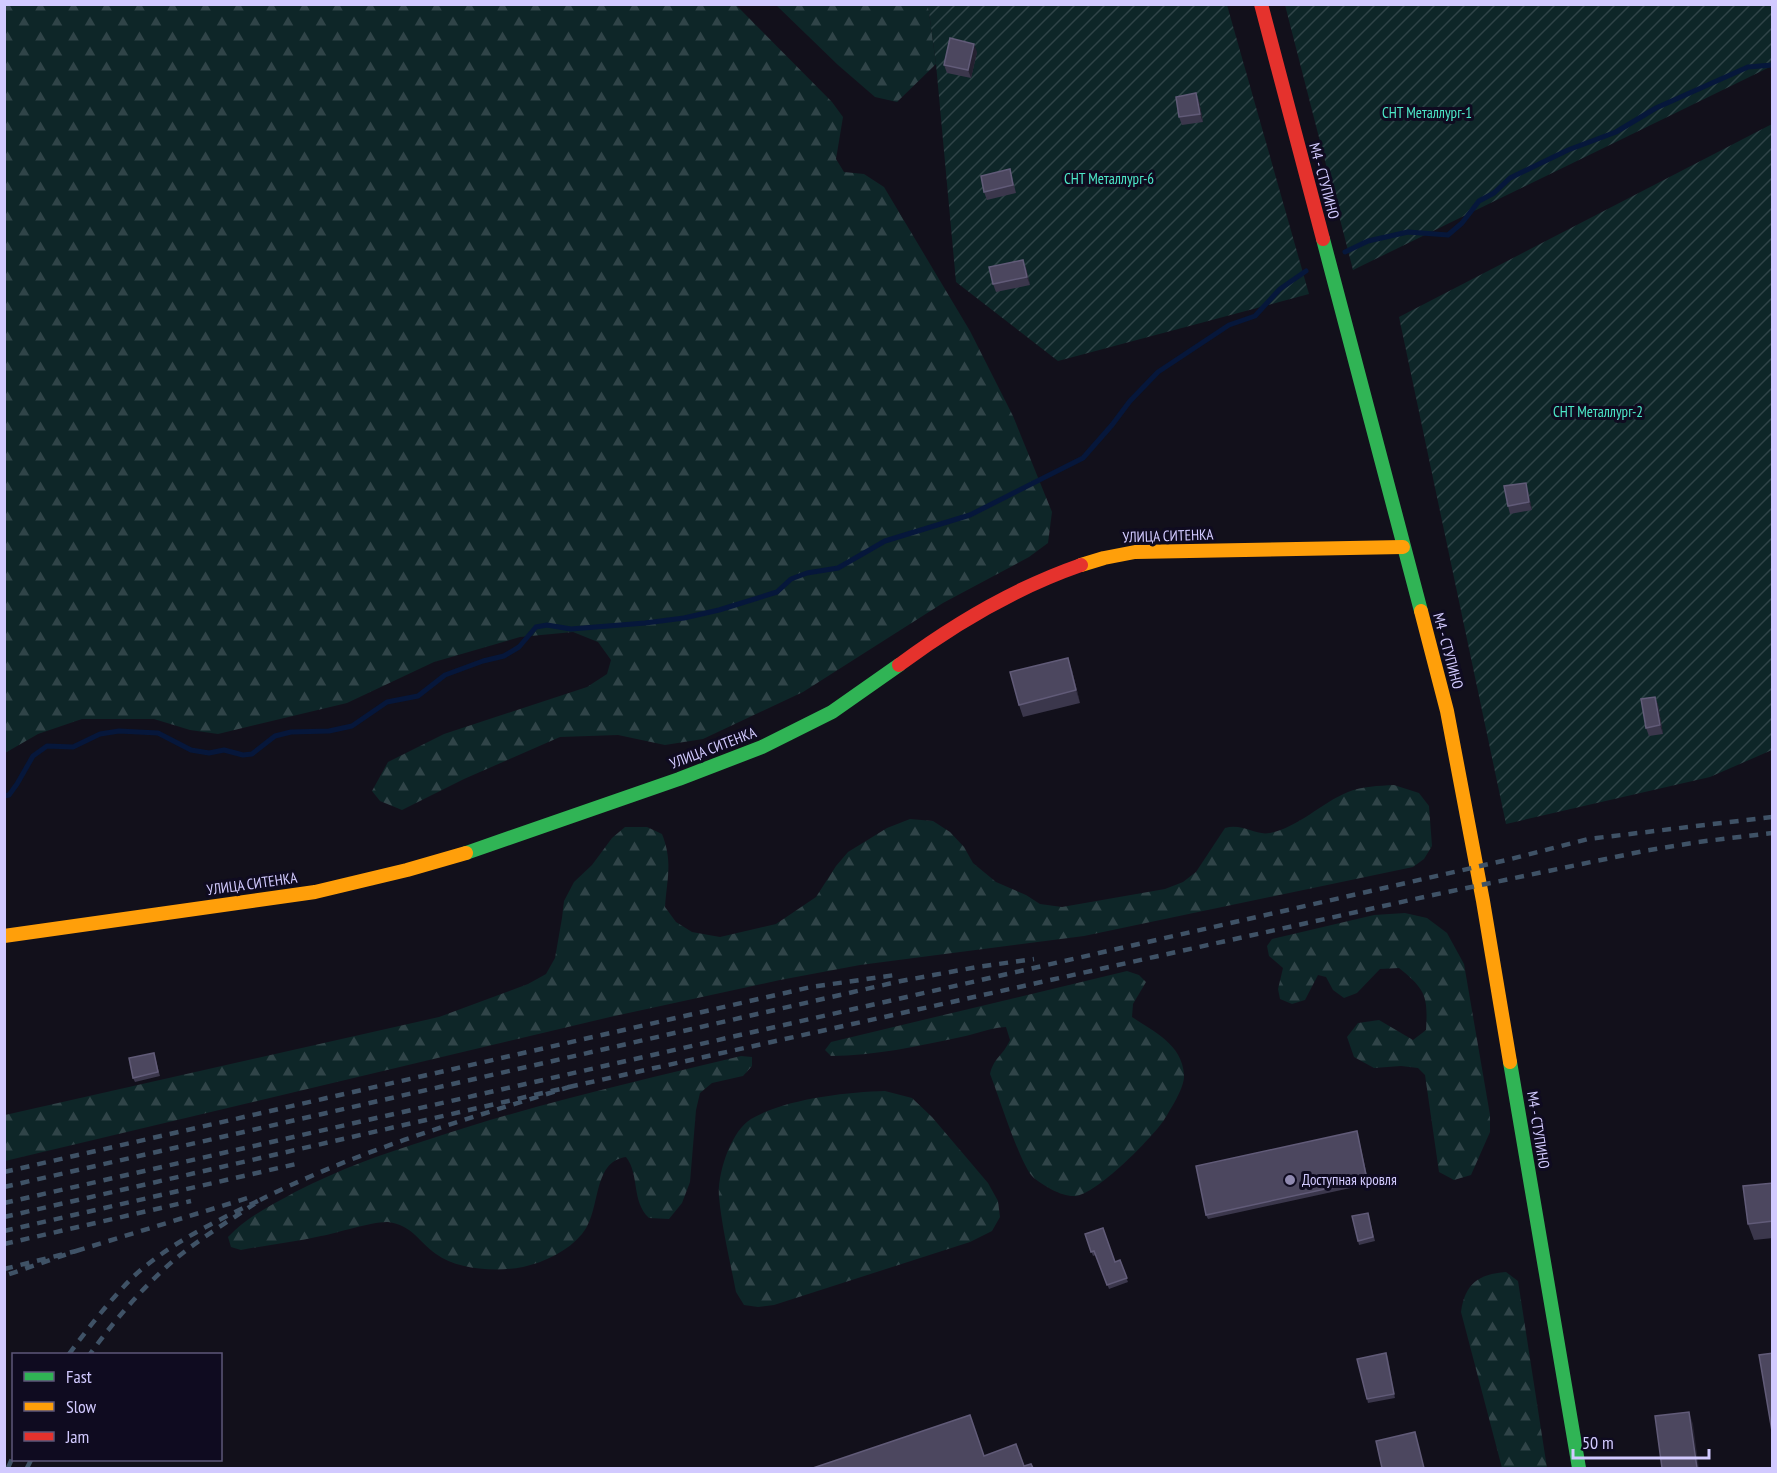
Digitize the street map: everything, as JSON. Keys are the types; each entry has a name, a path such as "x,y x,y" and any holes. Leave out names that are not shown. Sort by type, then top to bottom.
{"main road":[{"name":"М4 - СТУПИНО","path":"1261,4 1447,711 1504,1019 1579,1468"},
{"name":"УЛИЦА СИТЕНКА","path":"4,936 315,892 438,862 527,832 701,772 778,740 850,701 964,620 1043,579 1113,555 1135,552 1403,547"}],"green space":[{"path":"5,4 736,5 832,102 843,117 836,159 844,172 864,174 884,187 970,331 1013,416 1052,512 1048,543 1029,557 943,603 803,692 703,739 665,745 618,735 560,737 464,779 402,810 380,801 372,791 388,762 444,734 587,687 607,674 611,660 598,642 573,632 520,637 434,662 347,703 218,734 190,730 154,719 82,719 38,734 5,753"},
{"path":"776,5 928,5 936,64 897,102 875,97"},
{"name":"СНТ Металлург-6","path":"928,5 1227,5 1309,294 1058,361 956,282 936,64"},
{"name":"СНТ Металлург-1","path":"1285,5 1772,5 1772,66 1353,270"},
{"name":"СНТ Металлург-2","path":"1772,124 1772,750 1710,777 1506,824 1399,317"},
{"path":"1394,785 1419,793 1429,806 1432,846 1424,859 1413,867 1084,936 860,965 780,980 610,1017 5,1161 5,1115 439,1017 528,984 546,974 555,958 564,901 574,882 592,865 612,838 625,827 647,827 662,834 668,862 665,907 676,922 692,932 720,937 776,924 816,897 848,852 887,828 910,819 933,821 950,832 964,847 973,863 996,882 1040,904 1062,907 1165,889 1183,882 1196,872 1225,828 1238,827 1259,833 1270,833 1291,826 1348,792 1365,787"},
{"path":"1405,913 1427,918 1447,933 1464,964 1490,1115 1490,1132 1471,1175 1454,1180 1439,1172 1425,1075 1418,1068 1401,1066 1374,1068 1354,1057 1347,1037 1358,1023 1379,1020 1413,1040 1426,1030 1425,1001 1420,988 1399,968 1380,969 1357,993 1344,998 1333,990 1326,977 1318,975 1305,1000 1292,1004 1280,999 1278,989 1283,968 1269,956 1267,946 1272,939 1374,915"},
{"path":"1127,971 1139,975 1146,982 1133,1004 1132,1017 1158,1034 1172,1047 1182,1064 1184,1080 1164,1120 1148,1139 1109,1176 1096,1186 1075,1196 1059,1193 1034,1178 1016,1146 990,1074 1010,1040 1006,1027 880,1052 831,1056 825,1050 831,1042"},
{"path":"741,1056 752,1057 752,1066 743,1076 712,1083 700,1093 696,1110 690,1182 682,1203 669,1219 649,1218 643,1211 633,1172 626,1157 615,1161 607,1168 602,1177 588,1224 582,1234 556,1255 523,1267 490,1269 455,1263 436,1254 403,1226 388,1222 241,1250 231,1247 228,1237 251,1217 295,1192 361,1162 507,1115"},
{"path":"885,1091 912,1098 932,1117 988,1183 998,1201 1000,1217 992,1231 970,1242 774,1305 758,1307 744,1305 736,1292 719,1197 723,1165 737,1133 751,1119 781,1106 834,1095"},
{"path":"1506,1272 1518,1281 1547,1468 1502,1468 1461,1312 1466,1294 1474,1282 1488,1275"}],"building":[{"path":"950,38 974,44 968,70 944,65"},
{"path":"1196,93 1200,114 1179,117 1176,97"},
{"path":"1010,169 1013,185 984,192 981,176"},
{"path":"1023,260 1027,277 993,284 989,267"},
{"path":"1526,483 1529,502 1508,506 1504,486"},
{"path":"1068,658 1076,690 1019,705 1010,672"},
{"path":"1655,697 1660,725 1646,728 1641,699"},
{"path":"154,1053 158,1072 133,1078 129,1058"},
{"path":"1357,1131 1367,1180 1206,1215 1196,1166"},
{"path":"1773,1183 1773,1221 1748,1224 1743,1186"},
{"path":"1368,1213 1373,1237 1358,1241 1352,1216"},
{"path":"1103,1228 1115,1262 1120,1260 1127,1278 1107,1285 1085,1234"},
{"path":"1386,1353 1394,1394 1367,1399 1357,1359"},
{"path":"1773,1353 1773,1437 1759,1355"},
{"path":"1689,1412 1697,1468 1662,1468 1655,1416"},
{"path":"970,1415 984,1456 1016,1444 1024,1466 1031,1464 1033,1468 813,1468"},
{"path":"1415,1432 1424,1468 1382,1468 1376,1441"}],"waterway":[{"path":"1345,252 1368,241 1408,232 1448,235 1462,223 1479,201 1494,193 1510,178 1568,150 1616,132 1656,108 1748,67 1772,65"},
{"path":"4,796 9,795 17,784 33,756 47,746 73,747 100,734 119,731 158,733 191,750 209,753 224,750 243,755 252,754 275,736 291,732 329,731 352,726 387,702 418,696 445,675 504,656 519,647 536,627 547,625 571,629 645,623 684,618 719,610 777,592 791,579 807,573 838,568 885,541 970,515 1083,458 1130,401 1158,372 1229,325 1255,316 1280,289 1306,271"}],"railway":[{"path":"4,1203 1511,859 1588,839 1772,817"},
{"path":"569,1087 1433,895 1644,851 1772,833"},
{"path":"4,1187 901,981 1034,959"},
{"path":"4,1172 811,987 895,975"},
{"path":"4,1217 569,1087 374,1151 297,1182 260,1200"},
{"path":"4,1231 296,1164"},
{"path":"76,1251 251,1197"},
{"path":"70,1353 117,1295 148,1264 194,1234 260,1200 173,1261 129,1305 91,1353"},
{"path":"4,1244 191,1201"},
{"path":"4,1269 76,1251 4,1276"},
{"path":"8,1468 12,1459"},
{"path":"27,1468 30,1461"}],"traffic: fast":[{"path":"1323,239 1421,611"},
{"path":"466,853 679,779 762,747 832,712 899,665"},
{"path":"1510,1062 1579,1468"}],"traffic: slow":[{"path":"1081,565 1135,552 1403,547"},
{"path":"1421,611 1447,711 1483,901 1510,1062"},
{"path":"4,936 315,892 466,853"}],"traffic: jam":[{"path":"1261,4 1323,239"},
{"path":"899,665 941,635 986,608 1056,574 1081,565"}],"place":[{"name":"Доступная кровля","path":"1290,1180"}]}
